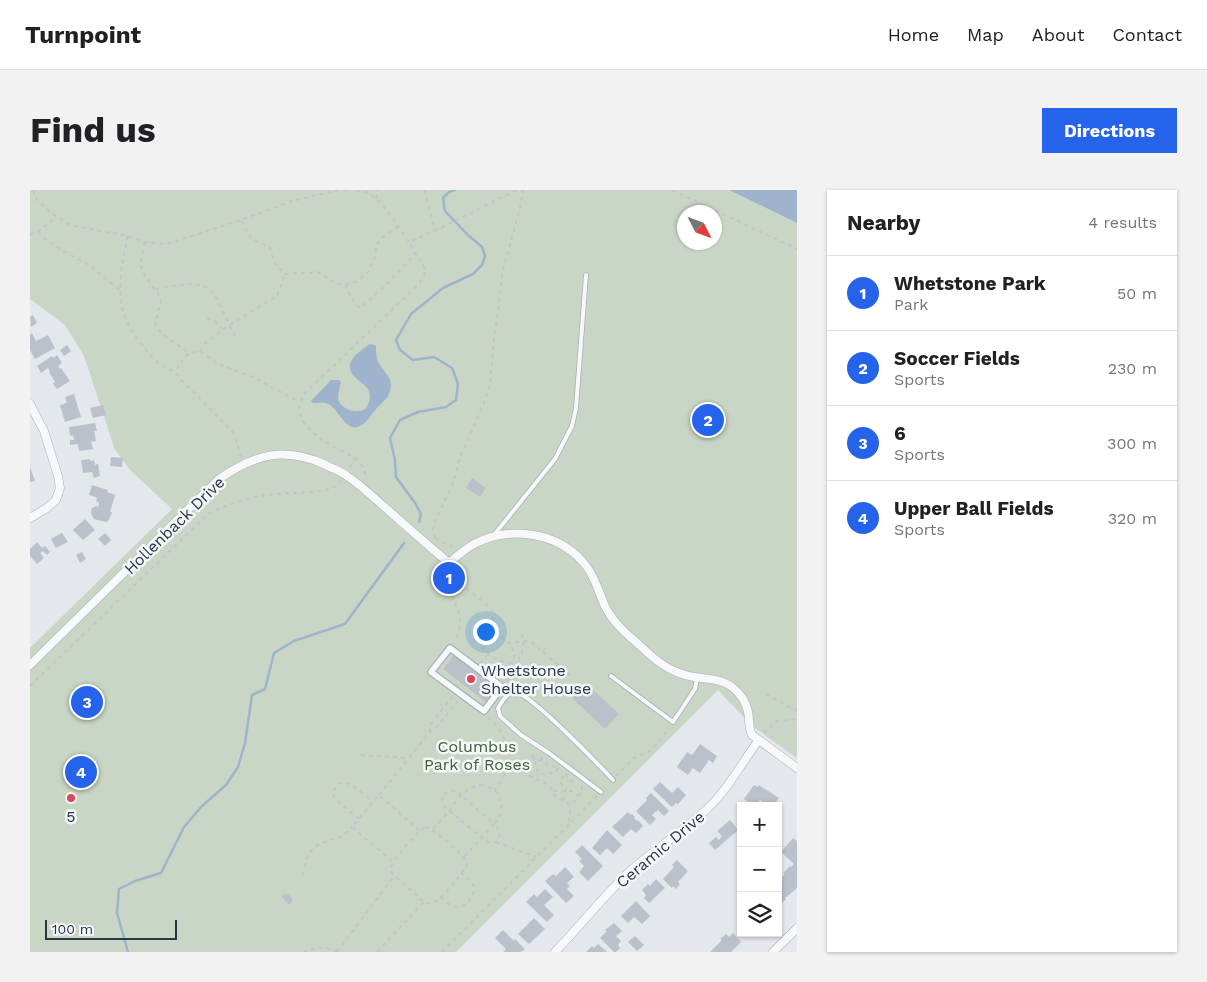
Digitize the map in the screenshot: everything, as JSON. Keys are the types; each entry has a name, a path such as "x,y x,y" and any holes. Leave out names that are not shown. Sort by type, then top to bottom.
{"street":[{"path":"30,404 44,431 60,488 56,500 30,518"},
{"name":"Hollenback Drive","path":"30,665 219,480 243,464 255,459 282,454 298,455 319,462 346,475 449,563"},
{"path":"449,563 477,543 493,536 507,534 522,533 537,536 565,547 587,567 607,611 627,635 665,666 690,677 722,681 738,692 748,710 750,732 754,738 797,768"},
{"path":"450,648 502,687 484,711 432,672 450,648"},
{"name":"Ceramic Drive","path":"555,952 629,872 713,803 758,741"},
{"path":"773,952 797,928"}],"lane":[{"path":"493,536 555,458 572,426 576,408 586,275"},
{"path":"611,676 673,722 695,690 697,678"},
{"path":"601,792 550,753 521,735 500,716 498,708 507,695 512,692 520,694 534,703 613,780"}],"path":[{"path":"33,190 37,200 56,217 70,225 128,236 145,242 167,244 292,201 338,190 349,190"},
{"path":"356,190 370,194 382,205 409,242 425,269 424,276 418,285 304,393 300,403 302,422 315,435 355,458 363,465 365,470 364,485"},
{"path":"376,199 378,190"},
{"path":"425,190 435,231"},
{"path":"409,242 512,192 522,190 520,208 503,270 490,383 486,398 459,460 454,481 434,524 435,538"},
{"path":"672,190 797,249"},
{"path":"30,236 56,217"},
{"path":"241,220 251,238 270,248 274,262 284,274"},
{"path":"284,274 318,272 337,284 358,281 369,271 374,260 376,244 398,227"},
{"path":"38,232 46,240 89,265 121,291"},
{"path":"128,236 123,262 121,291 124,314 128,325 149,354 159,364 176,372 180,379 232,431 243,464"},
{"path":"145,242 140,264 146,278 162,301 155,324 162,333 189,353"},
{"path":"346,284 348,294 360,308 416,254"},
{"path":"200,351 204,344 229,325 277,296 284,274"},
{"path":"155,289 190,285 209,289 214,294 237,340"},
{"path":"207,318 216,322 223,330"},
{"path":"176,372 178,366 189,353 200,351 218,364 253,377 300,403"},
{"path":"30,686 208,514 231,503 265,495 322,490 336,486 346,475 355,458"},
{"path":"449,563 447,580 457,606 460,622 459,633 450,648"},
{"path":"448,572 489,607 492,611 495,633"},
{"path":"461,584 466,578"},
{"path":"480,600 485,594"},
{"path":"483,630 495,633 501,638 509,643 514,652 514,660 511,662 500,661 488,654 481,646 477,637 478,633 483,630"},
{"path":"501,638 505,632"},
{"path":"502,687 520,659 524,646 522,635"},
{"path":"509,643 531,642 570,675"},
{"path":"543,652 547,646"},
{"path":"485,658 488,654"},
{"path":"561,667 565,662"},
{"path":"430,732 430,725 460,693"},
{"path":"304,875 306,860 312,850 318,844 340,838 352,828 430,732 435,729 460,693"},
{"path":"766,694 797,711"},
{"path":"484,711 502,734 507,748 507,770 495,791"},
{"path":"758,741 776,721 797,719"},
{"path":"613,780 634,758 651,750 673,722"},
{"path":"507,770 522,770 534,754 538,753 550,767 562,768"},
{"path":"361,755 409,758"},
{"path":"532,757 536,761 535,765 539,774 537,779"},
{"path":"536,761 550,759"},
{"path":"539,774 555,773 558,769 557,763"},
{"path":"522,770 548,785 554,795 570,805"},
{"path":"565,771 569,781 578,782 582,785 575,802 570,805"},
{"path":"563,800 566,791 560,781 561,778 566,776"},
{"path":"359,820 335,799 333,795 336,787 343,782 347,783 373,802"},
{"path":"432,830 465,791 474,786 484,786 495,791 500,800 500,817 464,856"},
{"path":"496,842 500,837 500,830 494,824 457,792 452,790 443,795 442,803 449,811 481,838 490,843 496,842 536,857"},
{"path":"553,791 571,791 578,796"},
{"path":"442,952 601,792"},
{"path":"379,796 420,831"},
{"path":"570,805 568,816 570,823"},
{"path":"425,827 432,830 464,856 468,863 441,897 433,904 424,902 391,872 393,862 420,831 425,827"},
{"path":"352,828 393,862"},
{"path":"441,897 452,906 461,907 468,902 472,896 473,886 461,873"},
{"path":"304,952 316,948 329,948 337,952 394,875"},
{"path":"376,952 424,902"}],"green space":[{"name":"Columbus Park of Roses","path":"30,190 729,190 797,223 797,758 751,725 718,690 456,952 30,952 30,648 172,509 131,471 115,450 84,356 65,325 30,299"}],"water":[{"path":"729,190 797,190 797,223"},
{"path":"370,344 376,346 378,361 390,379 391,389 387,398 361,426 353,427 345,423 332,406 311,401 331,380 339,380 341,382 338,398 341,405 354,411 366,408 370,398 369,391 352,374 350,364 360,351"}],"building":[{"path":"33,315 37,323 31,327 30,317"},
{"path":"32,333 36,341 48,335 55,348 35,359 30,350 30,335"},
{"path":"67,345 71,351 64,356 60,350"},
{"path":"57,355 62,363 58,366 70,381 57,389 53,384 55,382 48,368 41,373 37,366 52,356 53,358"},
{"path":"74,394 81,417 65,422 60,405 67,403 65,397"},
{"path":"103,405 106,415 93,418 90,408"},
{"path":"95,423 97,431 94,431 96,441 91,442 93,449 79,451 78,444 70,445 70,440 74,440 73,435 70,436 69,427"},
{"path":"111,457 123,458 122,467 110,466"},
{"path":"90,459 90,461 94,460 95,465 98,464 100,476 94,478 92,472 83,473 81,460"},
{"path":"30,467 35,481 30,482"},
{"path":"472,478 486,488 480,497 466,488"},
{"path":"92,485 108,490 107,492 115,495 110,512 112,512 109,520 106,522 94,519 92,516 92,508 98,507 99,503 96,501 98,498 89,495"},
{"path":"85,519 95,530 83,540 73,530"},
{"path":"62,533 68,542 56,548 51,539"},
{"path":"105,533 111,540 105,546 98,539"},
{"path":"37,542 42,548 45,546 50,552 47,555 43,551 40,553 44,558 37,564 30,556 30,549"},
{"path":"82,552 86,559 80,563 76,555"},
{"name":"Whetstone Shelter House","path":"454,655 497,688 486,702 443,669"},
{"path":"586,683 619,714 605,729 572,698"},
{"path":"700,744 717,756 713,763 709,760 700,773 693,768 688,775 677,767 687,752 692,755"},
{"path":"660,782 672,793 678,787 686,795 678,804 676,803 672,807 653,789"},
{"path":"754,785 758,787 759,785 779,798 776,802 763,802 760,800 759,802 748,802 744,799"},
{"path":"651,793 669,811 664,816 658,810 652,815 656,819 650,825 636,811"},
{"path":"628,812 643,826 636,833 631,829 623,837 612,827"},
{"path":"730,820 737,829 737,831 715,850 709,843 716,837 719,840 722,836 717,831"},
{"path":"607,830 622,845 613,854 607,848 600,855 592,848"},
{"path":"793,838 797,841 797,888 782,903 782,877 785,874 783,873 794,864 782,851"},
{"path":"582,845 603,866 588,881 579,872 584,866 579,861 582,859 575,852"},
{"path":"677,860 688,871 678,882 680,884 676,889 673,886 672,888 663,879 674,867 672,865"},
{"path":"565,867 574,877 567,883 570,886 567,889 574,896 566,903 545,881 553,874 556,876"},
{"path":"656,879 665,888 649,903 644,898 646,895 642,890 648,884 650,886"},
{"path":"545,889 553,897 544,905 554,915 547,922 526,902 534,894 537,897"},
{"path":"285,894 292,898 292,902 289,905 281,896"},
{"path":"636,901 650,916 642,924 634,917 628,923 621,916"},
{"path":"534,918 545,929 529,944 518,934"},
{"path":"614,923 622,931 616,936 621,941 618,945 620,948 616,952 600,938 607,931 605,930"},
{"path":"503,930 525,949 521,952 503,952 506,949 495,938"},
{"path":"733,933 741,942 731,952 710,952 726,934 729,937"},
{"path":"635,936 644,945 637,951 628,942"},
{"path":"598,944 607,952 586,952 592,946 594,948"}],"waterway":[{"path":"419,522 421,514 396,477 395,460 390,438 400,420 418,412 446,407 456,400 458,384 452,368 434,357 413,360 400,350 396,340 411,314 443,288 473,274 482,265 485,256 482,247 445,211 443,198 449,192 455,190"},
{"path":"128,952 117,913 119,889 135,881 161,873 184,827 202,806 226,785 238,767 245,743 252,695 265,689 274,653 294,641 345,624 404,543"}],"place":[{"name":"Soccer Fields","path":"708,420"},
{"name":"Whetstone Park","path":"449,578"},
{"name":"Whetstone Shelter House","path":"471,679"},
{"name":"6","path":"87,702"},
{"name":"Upper Ball Fields","path":"81,772"},
{"name":"5","path":"71,798"}]}
